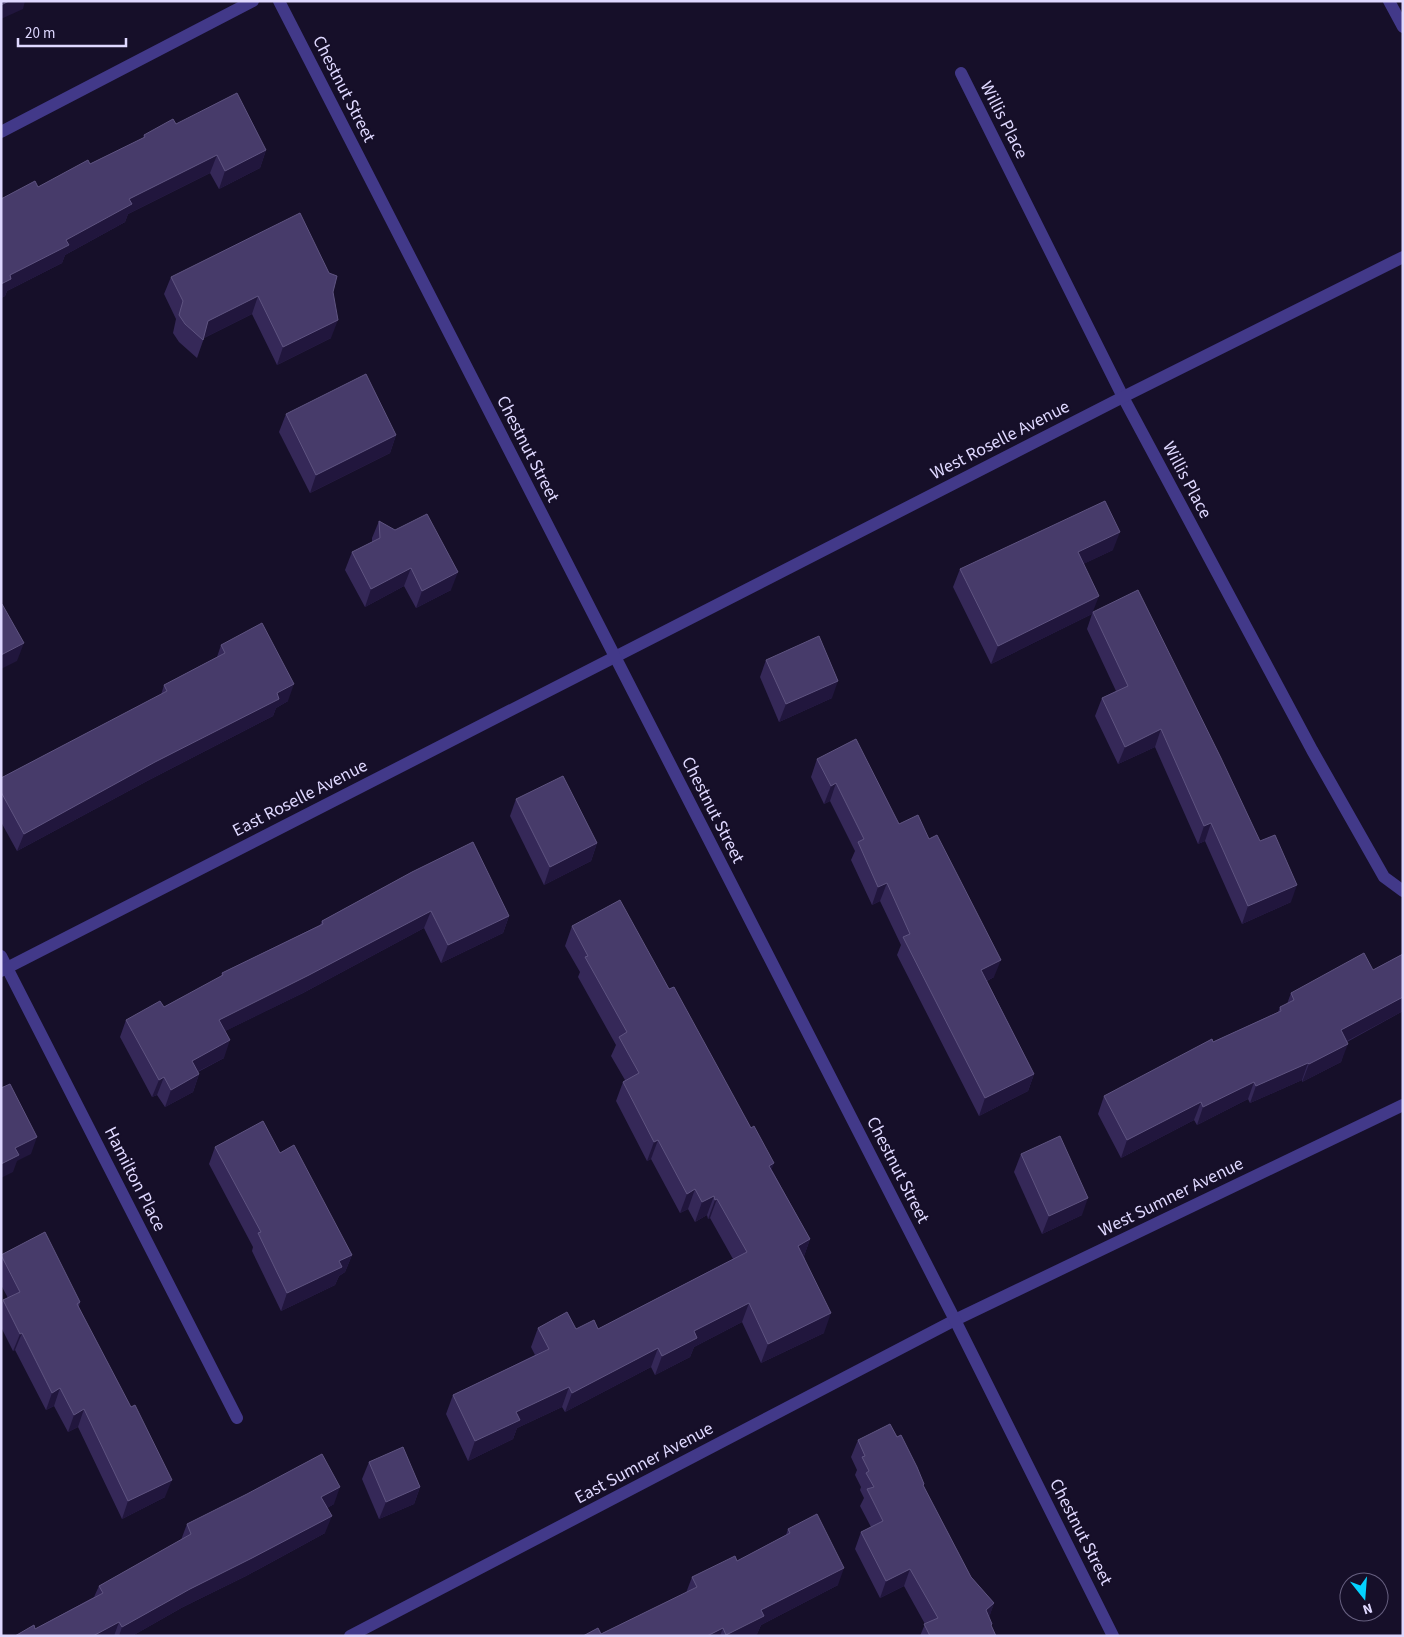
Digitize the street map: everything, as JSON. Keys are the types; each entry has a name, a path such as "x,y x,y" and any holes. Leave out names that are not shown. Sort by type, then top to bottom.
{"street":[{"path":"1,132 253,1"},
{"name":"Chestnut Street","path":"279,1 955,1320 1113,1636"},
{"path":"1390,1 1403,28"},
{"name":"Willis Place","path":"961,73 1123,397 1322,767 1384,877 1403,891"},
{"name":"West Roselle Avenue","path":"615,657 1123,397 1403,257"},
{"name":"East Roselle Avenue","path":"4,970 615,657"},
{"name":"Hamilton Place","path":"1,956 4,970 237,1418"},
{"name":"West Sumner Avenue","path":"955,1320 1403,1106"},
{"name":"East Sumner Avenue","path":"350,1636 955,1320"}],"building":[{"path":"1,1 9,1 1,5"},
{"path":"237,93 266,150 225,171 217,155 129,199 132,204 66,240 69,245 10,275 11,279 1,284 1,199 35,181 38,187 88,160 90,164 145,137 144,135 173,119 176,124"},
{"path":"300,213 329,273 337,276 333,292 338,320 283,347 258,296 208,321 203,340 185,324 179,315 183,301 171,277"},
{"path":"366,374 396,435 316,475 286,414"},
{"path":"1105,501 1120,532 1078,552 1099,596 998,646 960,569"},
{"path":"427,514 458,572 422,591 411,568 371,589 352,552 380,538 379,521 395,530"},
{"path":"1138,590 1260,841 1275,835 1297,885 1248,906 1211,823 1204,826 1161,729 1125,747 1102,698 1128,686 1093,612"},
{"path":"1,604 24,643 1,655"},
{"path":"262,623 294,684 277,693 279,699 155,762 24,834 1,792 1,778 167,691 164,685 225,653 221,645"},
{"path":"819,636 838,681 786,704 766,660"},
{"path":"856,739 899,824 918,815 929,839 937,835 1001,960 981,970 1034,1074 985,1098 903,937 910,934 887,883 878,887 858,842 864,839 836,783 831,786 817,759"},
{"path":"563,776 597,843 550,867 516,799"},
{"path":"473,842 509,916 448,945 431,911 219,1020 230,1040 192,1061 199,1074 171,1090 164,1077 159,1080 126,1020 160,1001 164,1007 223,975 222,973 323,924 322,921 412,872"},
{"path":"620,900 669,989 674,987 751,1128 754,1126 774,1163 769,1166 810,1239 798,1246 831,1313 768,1344 749,1303 694,1331 697,1338 662,1356 658,1348 572,1393 569,1387 516,1412 520,1420 475,1441 453,1395 549,1349 538,1328 567,1312 576,1329 594,1320 598,1329 747,1252 714,1196 702,1202 695,1189 687,1194 658,1140 654,1142 623,1082 639,1073 619,1037 627,1032 585,957 588,956 572,926"},
{"path":"1364,953 1373,970 1403,954 1403,997 1341,1030 1348,1044 1309,1064 1256,1086 1254,1082 1203,1107 1201,1102 1127,1140 1104,1096 1212,1039 1213,1042 1281,1011 1280,1007 1294,1000 1291,993"},
{"path":"10,1084 37,1137 15,1148 19,1155 1,1164 1,1088"},
{"path":"263,1121 280,1153 294,1145 352,1255 339,1261 342,1267 287,1293 258,1233 261,1232 215,1147"},
{"path":"1060,1136 1088,1198 1049,1216 1021,1154"},
{"path":"45,1232 80,1302 77,1304 131,1407 135,1405 172,1480 128,1501 84,1409 74,1415 60,1388 52,1393 3,1300 20,1292 1,1255"},
{"path":"890,1424 897,1437 901,1435 917,1467 923,1485 971,1577 994,1603 986,1610 996,1636 930,1636 924,1624 938,1618 910,1569 886,1581 861,1532 883,1521 867,1489 874,1487 866,1473 869,1471 862,1457 865,1456 858,1440"},
{"path":"403,1447 420,1487 386,1502 369,1462"},
{"path":"322,1454 340,1487 321,1497 332,1516 190,1589 122,1627 119,1622 93,1636 15,1636 34,1625 35,1629 103,1593 99,1586 191,1534 187,1524"},
{"path":"817,1514 844,1568 761,1610 764,1616 726,1635 723,1628 707,1636 583,1636 598,1628 601,1634 697,1587 692,1577 735,1556 737,1561 790,1533 788,1529"}]}
